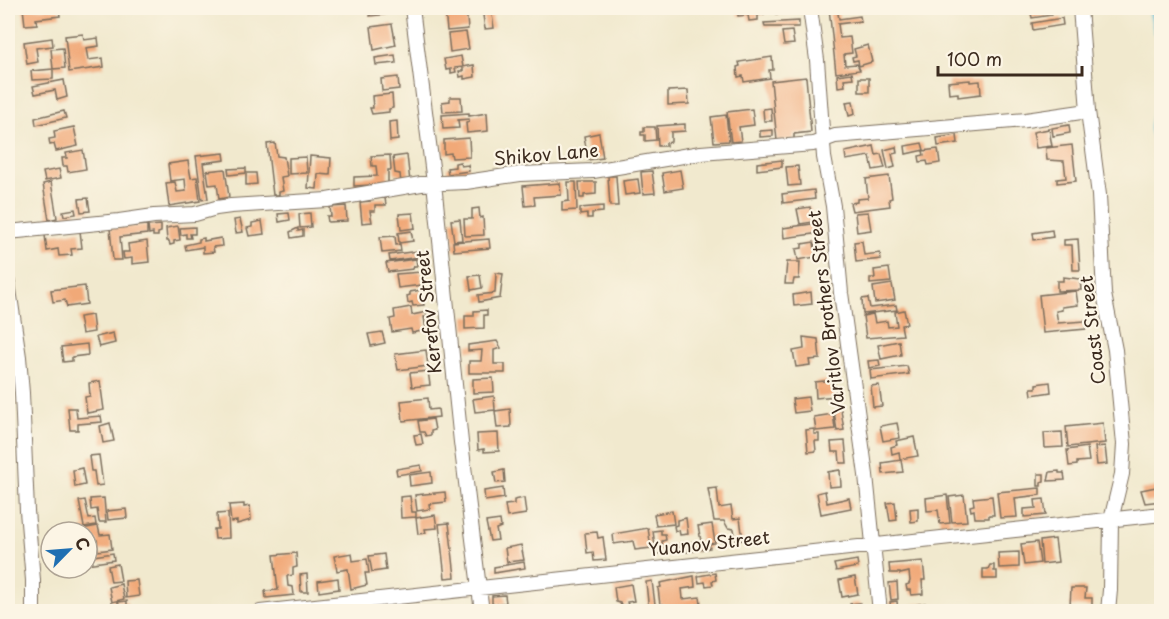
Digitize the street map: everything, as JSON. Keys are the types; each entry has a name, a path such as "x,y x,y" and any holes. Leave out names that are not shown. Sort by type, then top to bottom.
{"street":[{"name":"Kerefov Street","path":"412,8 482,612"},
{"name":"Varitlov Brothers Street","path":"810,8 817,60 825,168 833,206 841,293 880,612"},
{"name":"Coast Street","path":"1080,8 1088,111 1099,195 1104,294 1115,350 1123,432 1122,474 1111,520 1108,612"},
{"name":"Shikov Lane","path":"8,232 154,216 195,214 216,208 327,200 386,189 466,182 520,174 593,171 701,153 813,144 845,135 1026,120 1088,111"},
{"path":"8,283 20,369 33,612"},
{"name":"Yuanov Street","path":"260,612 480,586 1161,514"}],"building":[{"path":"23,8 59,9 60,16 36,19 37,24 25,25"},
{"path":"388,8 389,14 370,16 370,9"},
{"path":"466,8 468,29 447,31 445,10"},
{"path":"482,8 491,8 494,28 485,29"},
{"path":"737,8 763,8 764,14 758,15 758,20 749,21 748,15 738,16"},
{"path":"776,8 795,8 795,12 776,14"},
{"path":"829,8 837,8 839,19 860,16 861,21 838,24 840,38 850,37 852,53 844,54 845,65 857,64 860,70 836,73"},
{"path":"1050,8 1052,15 1032,18 1030,9"},
{"path":"1062,18 1063,25 1033,30 1032,23"},
{"path":"799,21 799,27 765,27 764,23"},
{"path":"392,24 396,45 374,50 371,27"},
{"path":"792,31 794,44 784,45 782,32"},
{"path":"466,32 469,49 450,52 448,34"},
{"path":"83,34 84,40 98,38 99,46 86,48 88,60 103,58 104,67 69,72 65,36"},
{"path":"52,38 53,46 36,48 38,62 27,64 24,42"},
{"path":"868,45 872,62 859,66 858,60 853,61 852,57 856,56 854,49"},
{"path":"63,48 65,68 53,69 51,49"},
{"path":"395,55 396,63 376,65 375,58"},
{"path":"461,56 463,67 455,68 456,72 451,73 451,69 446,70 444,59"},
{"path":"772,57 773,70 769,70 770,78 744,82 743,76 738,77 739,62"},
{"path":"474,65 475,77 464,79 464,76 460,77 459,71 463,71 463,67"},
{"path":"53,69 53,79 32,80 31,71"},
{"path":"852,73 853,78 844,79 845,86 838,87 837,75"},
{"path":"398,77 399,89 382,91 381,79"},
{"path":"806,77 811,132 794,134 794,139 777,141 771,81"},
{"path":"859,78 869,78 869,92 859,92"},
{"path":"64,80 67,97 57,100 55,90 35,94 33,86"},
{"path":"970,80 970,82 980,81 981,94 958,97 958,93 949,94 948,82"},
{"path":"688,90 689,104 668,105 668,91"},
{"path":"392,94 393,108 389,109 389,112 372,114 370,108 373,108 372,96"},
{"path":"450,97 461,97 462,111 443,112 442,102 450,101"},
{"path":"853,101 855,114 849,116 846,102"},
{"path":"771,108 772,121 764,121 763,109"},
{"path":"752,109 754,125 739,127 741,141 731,142 727,112"},
{"path":"64,111 66,118 36,125 35,118"},
{"path":"469,113 469,116 487,113 488,131 467,133 466,123 469,119 458,120 459,128 443,129 442,115"},
{"path":"726,115 729,141 714,142 711,117"},
{"path":"397,121 398,140 390,141 389,122"},
{"path":"685,124 685,131 671,132 671,142 666,143 666,146 658,146 657,126"},
{"path":"1069,125 1070,133 1053,136 1052,128"},
{"path":"74,127 78,146 56,151 54,144 50,145 49,139 55,138 54,131"},
{"path":"644,127 655,127 656,140 645,141 645,135 641,135"},
{"path":"1049,129 1052,146 1036,148 1033,132"},
{"path":"773,130 773,136 760,137 760,131"},
{"path":"599,133 603,158 588,160 584,136"},
{"path":"957,135 958,143 938,146 937,138"},
{"path":"469,138 470,157 452,158 451,153 444,154 444,140"},
{"path":"275,143 277,156 284,157 287,176 281,177 283,191 279,192 279,195 273,195 267,144"},
{"path":"922,143 924,150 906,154 905,146"},
{"path":"1072,145 1076,181 1057,183 1057,179 1066,178 1064,161 1047,160 1046,148"},
{"path":"874,146 876,155 881,154 885,168 873,170 870,156 846,160 845,152"},
{"path":"896,147 897,153 892,154 895,167 888,169 884,150"},
{"path":"938,149 940,163 928,165 927,161 920,162 919,156 924,155 923,151"},
{"path":"83,150 86,169 68,172 67,166 63,166 62,158 67,158 66,153"},
{"path":"224,153 225,160 203,163 208,199 202,200 196,156"},
{"path":"390,155 391,170 388,170 388,184 354,186 354,177 377,176 376,166 372,166 371,156"},
{"path":"407,155 410,182 401,183 400,174 395,173 393,157"},
{"path":"310,156 331,158 330,175 318,174 317,189 308,188"},
{"path":"306,157 307,173 289,174 289,158"},
{"path":"782,160 782,167 757,170 757,163"},
{"path":"188,161 191,178 197,177 200,201 169,206 166,183 175,182 177,192 186,191 185,179 170,181 168,164"},
{"path":"460,162 461,166 468,165 469,171 448,174 447,168 455,167 455,163"},
{"path":"798,166 800,185 788,186 786,167"},
{"path":"246,168 246,173 229,175 228,169"},
{"path":"59,169 61,178 45,181 43,172"},
{"path":"225,169 229,197 219,199 217,184 209,185 207,171"},
{"path":"680,170 683,188 665,191 662,173"},
{"path":"652,171 655,193 643,194 641,172"},
{"path":"246,173 256,173 257,184 246,185"},
{"path":"608,176 616,176 618,206 610,206"},
{"path":"889,176 892,198 889,199 890,206 852,211 850,203 857,202 857,199 868,198 866,179"},
{"path":"638,179 640,193 625,195 623,181"},
{"path":"51,182 57,218 49,220 43,184"},
{"path":"568,182 576,182 577,210 562,211 562,202 569,201"},
{"path":"579,182 596,182 596,194 584,195 584,198 580,198"},
{"path":"560,183 561,195 534,197 535,205 525,206 523,186"},
{"path":"814,190 815,199 783,203 782,194"},
{"path":"88,198 90,211 81,212 79,199"},
{"path":"385,198 386,205 375,205 375,211 370,211 372,222 362,223 360,202"},
{"path":"346,206 347,221 328,222 327,216 331,216 330,207"},
{"path":"603,206 603,212 592,213 592,218 587,218 587,214 580,215 580,208"},
{"path":"810,207 813,222 800,224 797,209"},
{"path":"479,208 480,218 483,217 484,235 465,236 464,219 472,219 472,209"},
{"path":"75,209 76,214 64,216 63,211"},
{"path":"868,212 871,230 857,232 855,213"},
{"path":"289,213 290,220 279,222 278,214"},
{"path":"310,213 311,227 300,228 299,214"},
{"path":"413,213 415,228 401,230 399,214"},
{"path":"240,219 243,232 236,233 234,220"},
{"path":"460,219 462,240 454,241 451,220"},
{"path":"262,221 264,234 249,236 247,228 252,227 252,223"},
{"path":"819,223 820,233 784,238 783,228"},
{"path":"147,225 147,234 120,237 122,260 113,260 110,228"},
{"path":"161,225 161,232 158,236 153,236 153,233 149,234 148,226"},
{"path":"178,226 180,240 170,245 167,241 166,228"},
{"path":"195,227 195,234 190,234 191,238 186,238 186,234 181,235 180,228"},
{"path":"298,228 298,231 303,230 303,236 291,238 290,232"},
{"path":"1052,230 1053,237 1034,240 1033,233"},
{"path":"80,231 82,248 71,249 72,255 59,256 58,249 47,251 45,235"},
{"path":"411,231 413,241 399,243 398,233"},
{"path":"395,236 396,245 400,244 401,251 382,253 380,237"},
{"path":"204,238 204,241 221,238 222,246 213,247 214,252 203,253 203,247 186,250 185,245 199,242 199,239"},
{"path":"489,239 490,248 454,251 453,242"},
{"path":"1078,239 1080,270 1073,270 1072,245 1064,245 1064,240"},
{"path":"147,241 149,262 132,264 132,258 124,259 123,252 129,252 128,244"},
{"path":"862,241 864,255 880,253 881,259 856,262 854,242"},
{"path":"814,242 816,257 798,260 796,249 802,248 802,244"},
{"path":"418,251 419,257 390,261 389,255"},
{"path":"416,259 417,266 413,269 388,272 386,263"},
{"path":"787,262 800,262 799,279 794,279 793,284 785,284"},
{"path":"889,268 891,282 870,284 870,278 875,278 874,270"},
{"path":"421,272 422,285 398,288 396,274"},
{"path":"496,273 503,274 500,298 479,302 478,295 495,293"},
{"path":"480,275 482,288 471,290 469,276"},
{"path":"1063,277 1080,279 1081,290 1057,291 1057,281 1063,281"},
{"path":"892,284 895,300 875,303 873,287"},
{"path":"85,286 87,304 67,307 65,300 53,302 51,290"},
{"path":"421,290 424,305 413,306 412,302 408,303 407,296 410,292"},
{"path":"1076,291 1078,305 1062,307 1062,310 1056,311 1058,323 1085,321 1086,329 1043,333 1039,295"},
{"path":"811,292 812,304 794,306 793,295"},
{"path":"868,298 870,308 896,305 897,310 863,314 862,299"},
{"path":"411,307 412,315 427,312 427,317 424,317 426,330 412,333 411,329 392,332 390,319 395,318 394,310"},
{"path":"487,310 487,315 484,315 484,328 465,329 465,316 474,316 474,311"},
{"path":"904,310 907,324 901,325 903,335 866,338 863,316 873,314 875,323 887,321 888,327 897,326 895,312"},
{"path":"92,315 94,332 82,334 79,317"},
{"path":"382,332 385,343 371,346 368,334"},
{"path":"113,333 115,343 99,347 96,337"},
{"path":"803,337 818,339 820,359 809,360 810,365 796,367 793,351 804,349"},
{"path":"497,341 501,348 494,350 494,364 505,364 505,373 469,373 469,361 481,361 482,350 468,351 468,345"},
{"path":"899,341 901,355 881,359 878,345"},
{"path":"87,344 88,355 72,357 72,361 63,362 61,347"},
{"path":"426,350 428,366 398,370 395,354"},
{"path":"879,360 880,366 869,368 868,361"},
{"path":"907,366 909,374 871,379 870,370"},
{"path":"428,371 430,385 412,387 410,373"},
{"path":"493,378 494,392 473,393 473,379"},
{"path":"834,380 836,396 816,398 815,382"},
{"path":"100,381 104,410 87,413 85,397 90,396 89,383"},
{"path":"1050,382 1051,392 1032,395 1031,388 1036,388 1036,384"},
{"path":"879,385 882,406 873,407 871,386"},
{"path":"494,396 495,410 475,412 473,399"},
{"path":"808,397 810,411 794,413 792,399"},
{"path":"428,398 429,410 438,409 439,417 403,421 401,401"},
{"path":"68,408 76,408 77,418 101,416 102,422 78,424 78,430 70,430"},
{"path":"510,409 511,427 497,428 495,411"},
{"path":"841,410 844,430 837,431 834,411"},
{"path":"833,414 835,429 816,431 814,417"},
{"path":"433,419 435,430 431,431 431,435 426,436 424,432 420,432 418,421"},
{"path":"110,423 114,441 103,443 100,426"},
{"path":"897,423 900,438 883,441 880,426"},
{"path":"1103,423 1105,443 1068,447 1066,427"},
{"path":"814,429 814,434 819,434 819,441 815,441 816,451 808,452 806,430"},
{"path":"1062,432 1063,447 1045,448 1044,433"},
{"path":"498,433 499,451 478,450 477,434"},
{"path":"421,434 423,444 416,445 414,435"},
{"path":"914,437 918,456 900,459 899,452 892,454 891,447 897,445 896,441"},
{"path":"845,441 847,463 840,463 839,452 832,452 831,442"},
{"path":"1105,446 1107,464 1097,465 1095,447"},
{"path":"1087,447 1089,461 1077,462 1077,465 1069,466 1067,450"},
{"path":"99,455 103,485 96,486 89,456"},
{"path":"901,460 903,472 883,474 882,463"},
{"path":"421,465 422,471 397,475 396,469"},
{"path":"82,468 85,485 75,487 73,470"},
{"path":"504,470 505,482 496,483 494,472"},
{"path":"840,470 841,486 829,487 828,472"},
{"path":"1059,471 1059,473 1064,473 1065,480 1048,481 1050,472"},
{"path":"431,472 432,483 410,486 409,475"},
{"path":"1038,474 1044,474 1041,486 1038,486"},
{"path":"1161,486 1161,501 1145,503 1141,490"},
{"path":"503,488 504,498 485,501 484,491"},
{"path":"717,488 719,508 731,506 733,519 740,518 743,540 736,541 734,529 728,528 724,521 714,521 708,489"},
{"path":"1040,488 1040,495 1015,498 1017,517 1000,518 997,492"},
{"path":"825,491 827,503 849,498 851,508 821,514 817,493"},
{"path":"445,492 446,502 429,504 430,509 417,511 415,495"},
{"path":"947,495 950,523 940,524 938,510 927,511 926,498"},
{"path":"964,495 967,521 952,522 949,497"},
{"path":"410,496 412,512 416,512 416,517 401,518 400,497"},
{"path":"992,496 994,515 989,515 989,518 975,518 974,510 971,511 970,506 974,505 973,498"},
{"path":"104,498 106,522 99,522 97,509 91,510 90,499"},
{"path":"524,498 526,514 507,517 505,505 514,504 514,500"},
{"path":"1044,499 1046,515 1024,517 1024,509 1036,508 1035,500"},
{"path":"85,500 89,519 95,518 95,520 83,520 79,501"},
{"path":"895,502 897,520 890,521 887,503"},
{"path":"244,504 244,507 250,506 251,520 237,524 237,521 231,522 229,505"},
{"path":"918,508 918,521 911,522 910,509"},
{"path":"126,509 127,518 108,520 107,511"},
{"path":"672,511 674,524 656,526 654,514"},
{"path":"228,513 229,538 215,539 214,529 218,529 217,514"},
{"path":"435,515 437,528 425,529 426,533 418,534 416,518"},
{"path":"686,518 688,534 680,535 679,530 675,531 674,526 677,525 677,520"},
{"path":"500,520 501,527 496,529 498,540 490,541 486,522"},
{"path":"449,523 455,577 445,578 439,524"},
{"path":"712,524 715,543 709,544 710,548 687,552 686,543 701,541 698,526"},
{"path":"648,528 651,548 635,550 633,541 614,544 613,534"},
{"path":"99,530 100,535 110,534 112,549 99,551"},
{"path":"661,530 666,540 662,541 663,547 679,544 680,551 656,554 653,531"},
{"path":"597,532 598,538 603,537 606,560 594,561 593,552 587,553 585,533"},
{"path":"1055,539 1058,562 1042,564 1040,541"},
{"path":"1037,542 1040,563 1024,565 1021,544"},
{"path":"521,545 524,560 507,562 505,548"},
{"path":"1019,552 1019,567 999,568 998,553"},
{"path":"113,553 114,560 99,562 99,555"},
{"path":"296,553 297,567 293,568 293,575 287,576 288,586 293,587 294,595 266,598 265,591 278,590 274,555"},
{"path":"352,553 353,561 367,559 369,573 365,573 367,585 351,589 348,569 337,571 334,556"},
{"path":"384,554 386,570 372,572 369,556"},
{"path":"857,560 858,567 836,571 834,564"},
{"path":"923,561 925,580 922,580 923,594 911,595 906,585 910,581 909,572 890,573 889,564"},
{"path":"524,562 525,568 494,573 494,567"},
{"path":"118,564 121,581 111,582 108,566"},
{"path":"990,565 994,565 994,571 997,571 997,579 983,579 983,569 988,569"},
{"path":"715,573 716,580 712,581 713,585 706,586 705,582 699,583 698,576"},
{"path":"307,574 308,592 301,592 300,575"},
{"path":"694,576 695,587 682,589 683,599 700,597 701,604 664,610 663,604 660,605 658,588 661,587 660,583"},
{"path":"855,577 858,594 842,597 839,580"},
{"path":"338,578 339,589 319,592 318,581"},
{"path":"137,580 139,596 126,598 125,581"},
{"path":"652,581 656,612 649,612 646,582"},
{"path":"897,582 898,599 891,600 889,583"},
{"path":"121,584 124,599 112,602 109,587"},
{"path":"631,584 634,601 621,606 616,602 614,587"},
{"path":"1071,588 1086,588 1085,598 1092,598 1092,607 1070,606"},
{"path":"505,595 506,603 492,604 492,596"},
{"path":"127,601 127,612 98,612 97,608 118,606 118,602"},
{"path":"897,601 898,612 891,612 890,602"},
{"path":"860,603 861,612 851,612 850,604"},
{"path":"925,603 926,612 914,612 913,605"}],"waterway":[{"path":"1157,8 1162,29"},
{"path":"1162,107 1158,128 1162,143"}]}
